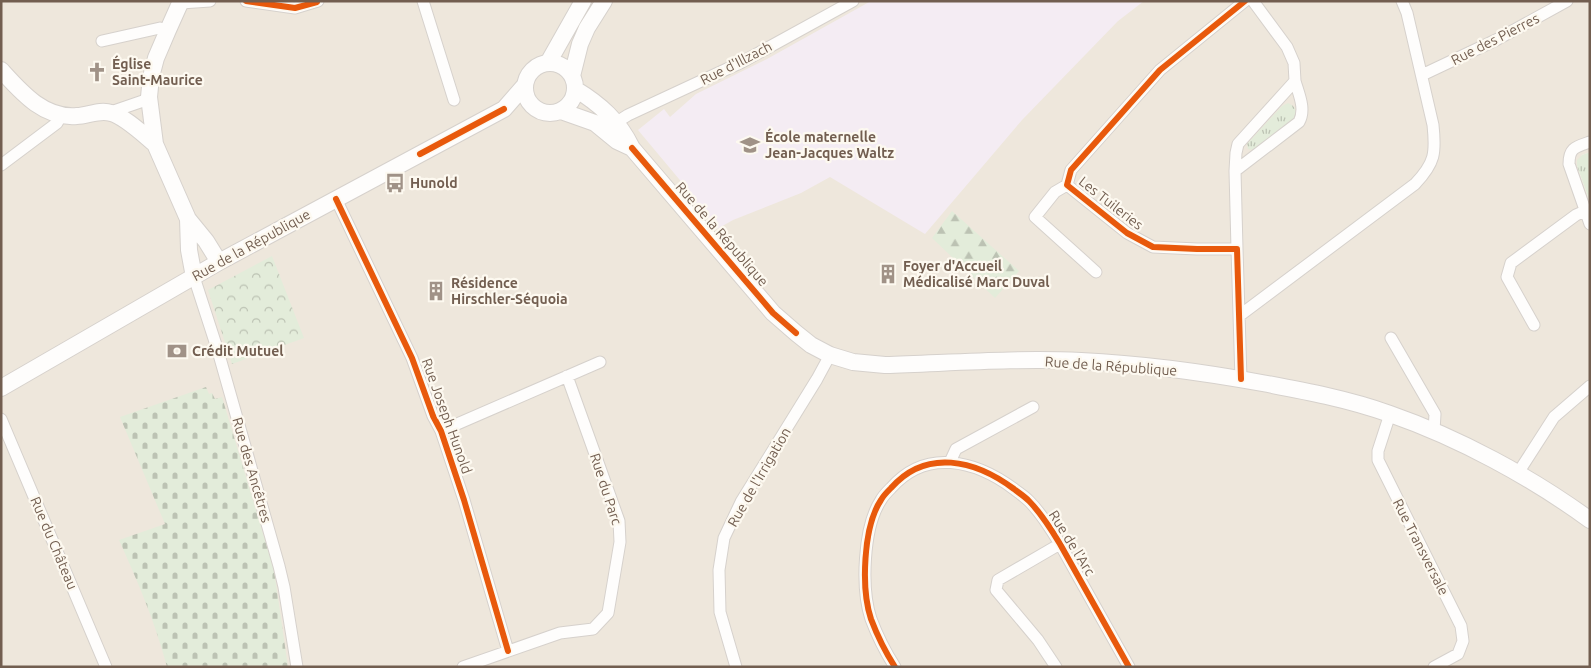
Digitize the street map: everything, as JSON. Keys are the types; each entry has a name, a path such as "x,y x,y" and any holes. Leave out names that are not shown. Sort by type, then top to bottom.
{"main road":[{"path":"548,62 582,1"},
{"path":"574,82 562,66 548,62 532,69 527,76 525,85 527,99 537,109 549,113 561,110 571,101 574,82 580,44 586,28 604,1"},
{"path":"181,2 156,58 148,97 155,144 188,219 206,241 219,262"},
{"path":"1,70 16,86 42,108 61,116 110,112 135,127 155,144"},
{"name":"Rue de la République","path":"574,82 617,122 632,148 773,313 811,345 830,355 853,362 885,365 1080,361 1132,364 1241,379 1306,391 1390,414 1434,431 1518,473 1590,520"},
{"name":"Rue de la République","path":"2,385 219,262 504,109 525,85"},
{"name":"Rue de la République","path":"504,109 537,109"},
{"name":"Rue de la République","path":"561,110 595,123 617,141 632,148"},
{"path":"188,219 194,276"}],"street":[{"path":"181,2 210,1"},
{"path":"246,1 295,8 317,1"},
{"path":"423,1 454,100"},
{"name":"Rue d'Illzach","path":"617,122 628,115 742,62 853,1"},
{"name":"Les Tuileries","path":"1096,272 1035,217 1055,192 1067,184 1071,170 1160,70 1245,1"},
{"path":"1235,171 1299,122 1303,111 1295,81 1294,63 1287,47 1253,1"},
{"path":"1239,316 1415,184 1427,172 1434,156 1435,142 1422,75 1407,13 1402,1"},
{"name":"Rue des Pierres","path":"1422,75 1496,40 1567,1"},
{"path":"102,41 160,28 168,30"},
{"path":"1241,379 1236,153 1238,144 1295,81"},
{"path":"110,112 142,101 148,97"},
{"path":"1,165 57,123 61,116"},
{"path":"1590,142 1573,149 1569,155 1569,164 1590,224"},
{"name":"Les Tuileries","path":"1067,184 1127,234 1153,247 1237,249"},
{"name":"Rue Joseph Hunold","path":"336,199 412,358 433,416 441,431 464,500 508,651"},
{"path":"1534,325 1507,276 1511,264 1576,215 1585,212"},
{"name":"Rue des Ancêtres","path":"194,276 218,351 279,566 297,667"},
{"path":"1391,338 1435,414 1434,431"},
{"name":"Rue de l'Irrigation","path":"736,667 720,612 719,570 724,538 741,502 830,355"},
{"path":"441,431 600,362"},
{"name":"Rue du Parc","path":"508,651 560,633 593,629 608,613 620,542 619,521 567,376"},
{"path":"1518,473 1554,417 1590,386"},
{"path":"950,462 956,449 1033,407"},
{"name":"Rue Transversale","path":"1390,414 1378,451 1378,460 1461,626 1463,641 1458,654 1434,667"},
{"name":"Rue du Château","path":"1,419 106,667"},
{"name":"Rue de l'Arc","path":"895,667 871,618 864,580 868,537 872,519 880,500 898,480 912,470 941,462 962,463 978,468 1010,486 1028,500 1049,525 1129,667"},
{"path":"1056,667 1038,640 996,590 998,580 1060,544"},
{"path":"463,667 508,651"}],"shaded area":[{"path":"1,1 1590,1 1590,152 1582,155 1577,166 1590,202 1590,667 1,667"},
{"path":"871,1 1144,1 1118,21 1022,120 925,234 830,177 801,193 733,220 717,229 681,188 684,185 638,130 664,109 670,117 696,94 767,59"}],"green space":[{"path":"1288,103 1295,110 1295,119 1254,150 1248,149 1247,144 1282,106"},
{"path":"1590,152 1590,202 1577,166 1577,160 1582,155"},
{"path":"952,211 1019,271 995,298 932,238"},
{"path":"272,256 304,338 232,364 208,290"},
{"path":"206,387 209,394 212,393 215,399 222,397 274,570 288,667 167,667 146,602 119,540 165,524 120,417"}],"cycle path":[{"path":"246,1 295,8 317,2"},
{"path":"1241,379 1237,249 1153,247 1127,233 1067,185 1071,170 1160,70 1245,1"},
{"path":"420,154 504,109"},
{"path":"632,148 773,313 796,333"},
{"path":"336,199 412,358 433,416 441,431 464,500 508,651"},
{"path":"895,667 876,631 868,606 865,575 870,526 883,497 891,488 905,475 919,467 935,463 967,465 983,471 1014,489 1033,506 1046,521 1060,544 1129,667"}],"place":[{"name":"Église Saint-Maurice","path":"97,72"},
{"name":"École maternelle Jean-Jacques Waltz","path":"750,145"},
{"name":"Hunold","path":"395,183"},
{"name":"Foyer d'Accueil Médicalisé Marc Duval","path":"888,274"},
{"name":"Résidence Hirschler-Séquoia","path":"436,291"},
{"name":"Crédit Mutuel","path":"177,351"}]}
